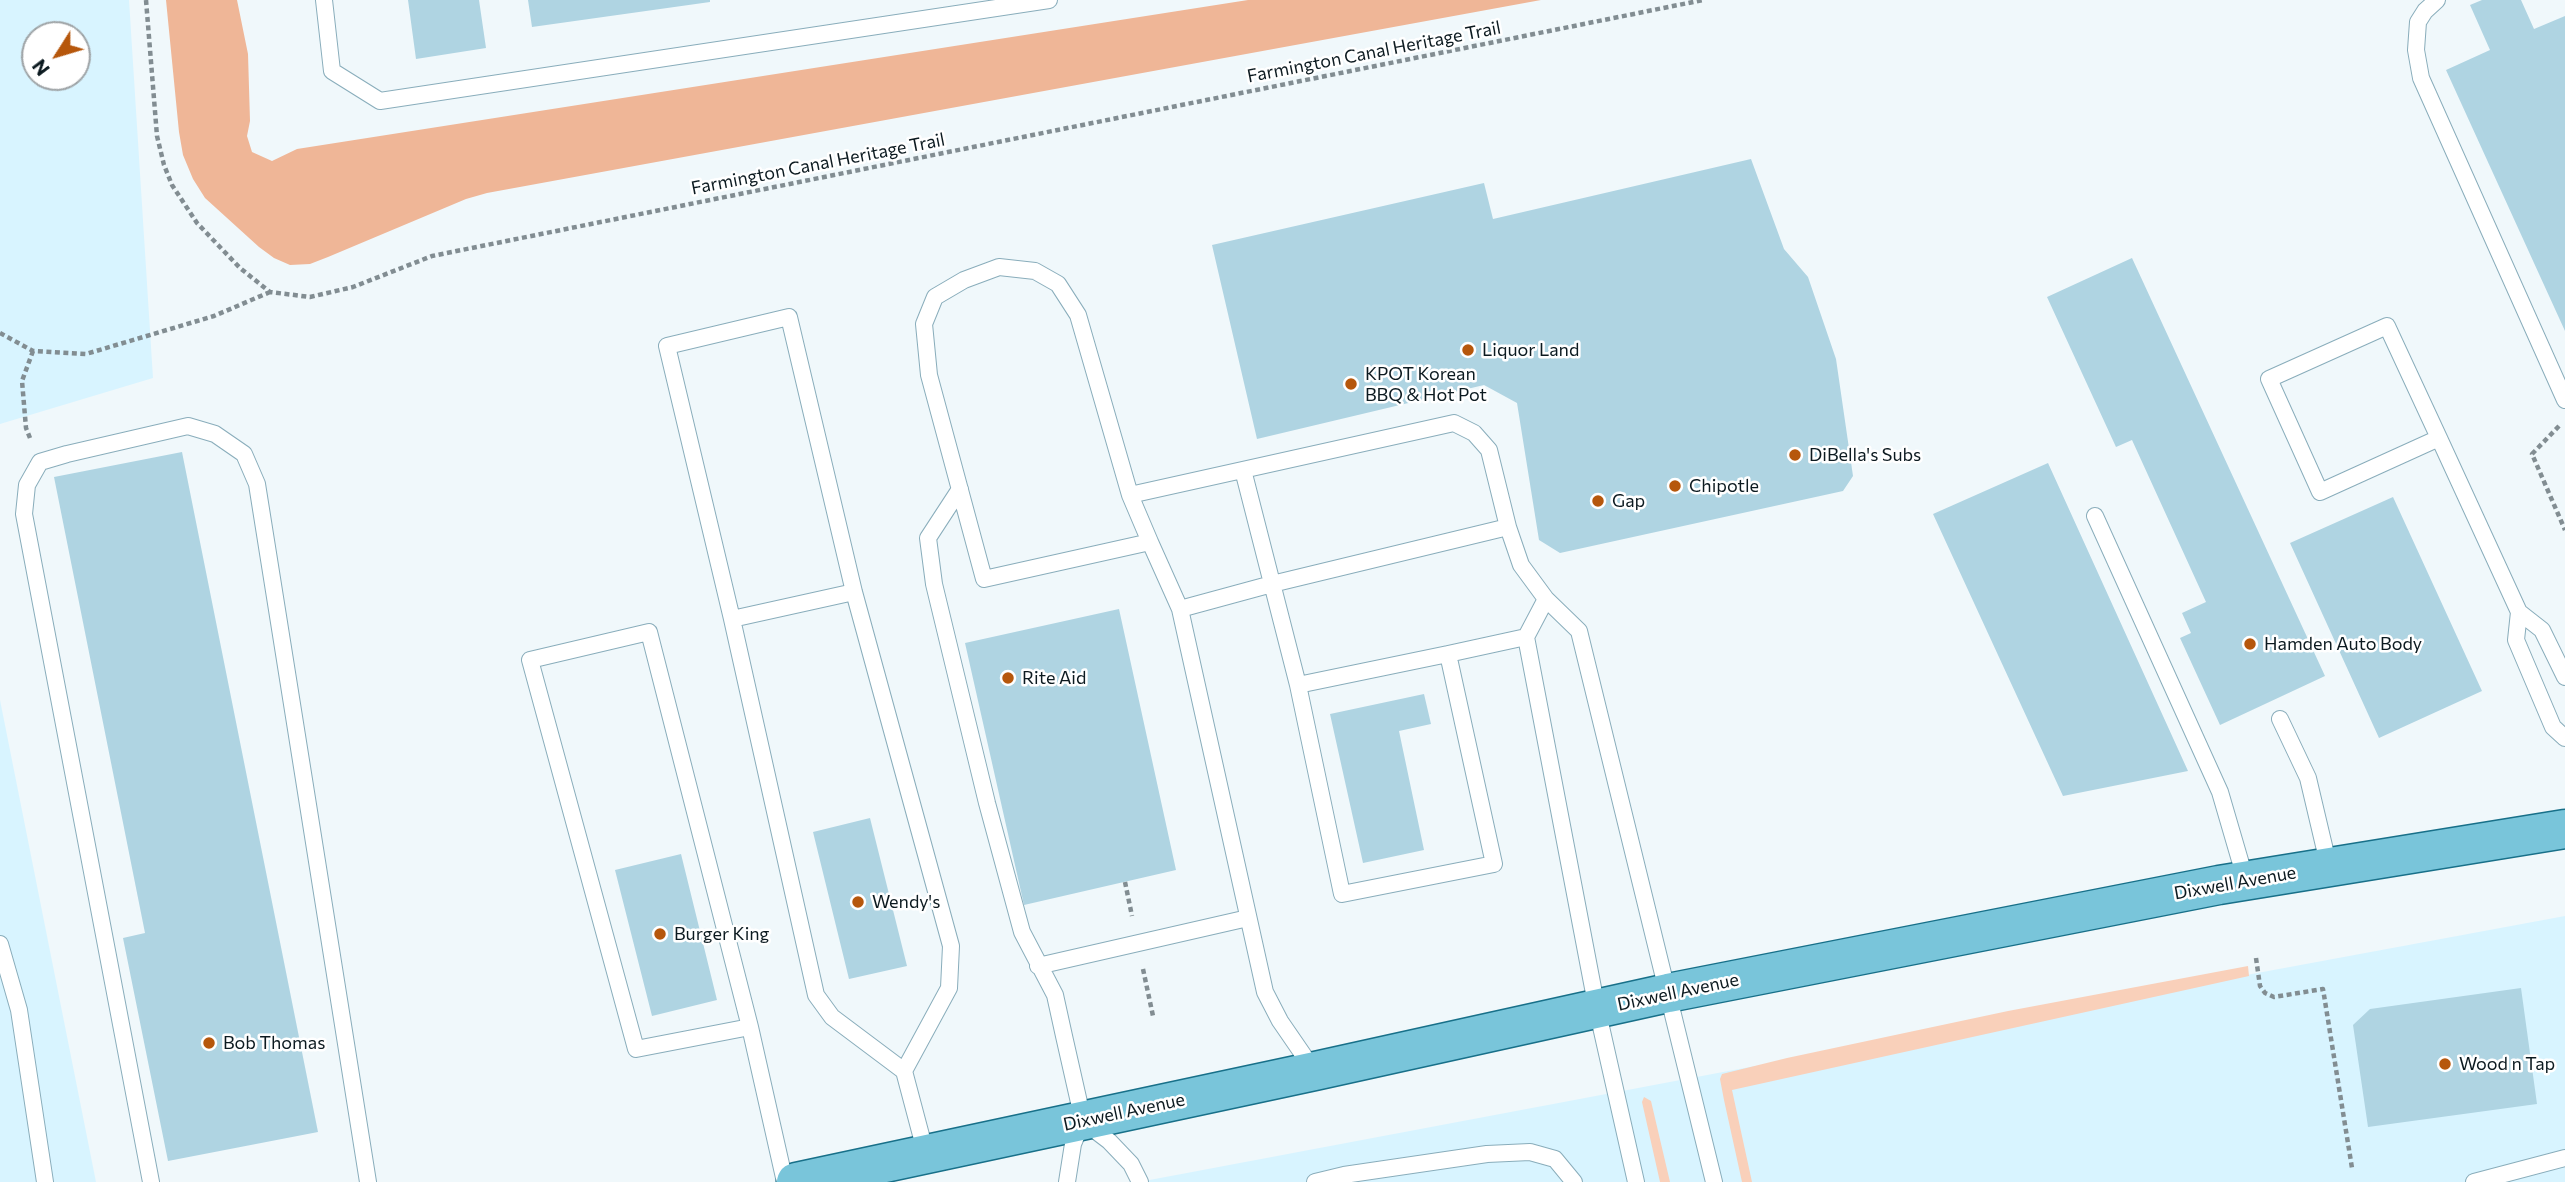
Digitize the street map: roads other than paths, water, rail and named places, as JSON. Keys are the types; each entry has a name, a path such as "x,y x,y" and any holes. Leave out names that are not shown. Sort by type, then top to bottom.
{"main road":[{"name":"Dixwell Avenue","path":"796,1182 1668,993 2246,881 2565,829"}],"lane":[{"path":"324,0 332,71 380,101 1049,0"},
{"path":"2437,0 2418,22 2416,50 2421,78 2565,400"},
{"path":"1150,541 984,579 929,375 924,324 935,297 964,280 999,267 1035,271 1058,284 1078,314 1130,495 1180,609 1265,992 1280,1021 1315,1071"},
{"path":"904,1072 949,988 951,946 854,592 789,317 667,346 732,619 816,995 832,1017 904,1072 926,1154"},
{"path":"2439,438 2320,492 2269,379 2387,326 2439,438 2519,612 2542,630 2565,677"},
{"path":"1130,495 1454,423 1475,433 1489,450 1508,527 1521,565 1546,599 1578,631 1714,1182"},
{"path":"151,1182 24,514 27,485 40,462 188,426 215,434 244,454 257,484 368,1182"},
{"path":"1242,470 1298,685 1342,894 1494,864 1448,654"},
{"path":"960,489 928,538 934,584 987,803 1022,932 1055,995 1083,1120 1073,1144 1068,1182"},
{"path":"2095,516 2220,792 2246,881"},
{"path":"1180,609 1508,527"},
{"path":"732,619 854,592"},
{"path":"1546,599 1526,638 1597,1009 1636,1182"},
{"path":"2519,612 2516,640 2553,726 2565,738"},
{"path":"750,1027 636,1049 530,660 649,632 750,1027 785,1182"},
{"path":"1298,685 1526,638"},
{"path":"2280,719 2308,778 2329,867"},
{"path":"1038,966 1248,918"},
{"path":"0,944 19,1010 45,1182"},
{"path":"1083,1120 1110,1140 1131,1164 1140,1182"},
{"path":"1315,1182 1344,1175 1487,1154 1530,1153 1555,1159 1574,1182"},
{"path":"2473,1182 2565,1158"}],"place":[{"name":"Liquor Land","path":"1468,350"},
{"name":"KPOT Korean BBQ & Hot Pot","path":"1351,384"},
{"name":"DiBella's Subs","path":"1795,455"},
{"name":"Chipotle","path":"1675,486"},
{"name":"Gap","path":"1598,501"},
{"name":"Hamden Auto Body","path":"2250,644"},
{"name":"Rite Aid","path":"1008,678"},
{"name":"Wendy's","path":"858,902"},
{"name":"Burger King","path":"660,934"},
{"name":"Bob Thomas","path":"209,1043"},
{"name":"Wood n Tap","path":"2445,1064"}]}
